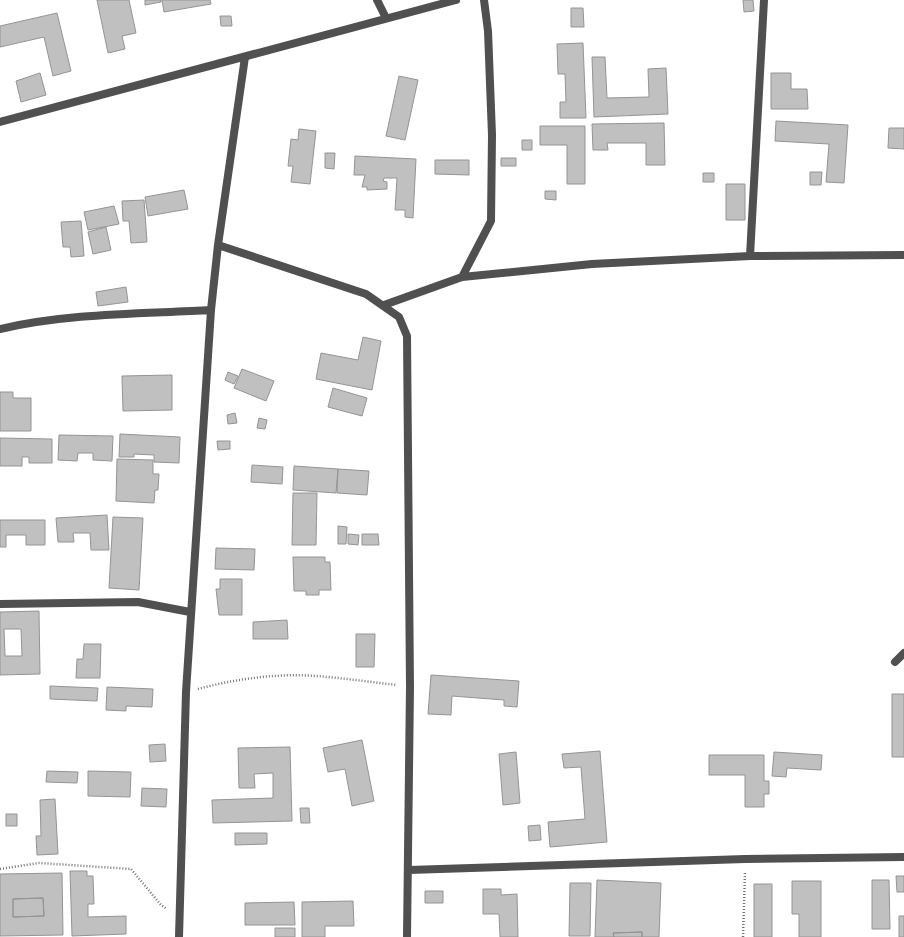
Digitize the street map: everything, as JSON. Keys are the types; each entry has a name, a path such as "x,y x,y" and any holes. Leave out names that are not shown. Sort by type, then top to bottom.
{"street":[{"path":"377,0 386,18"},
{"path":"0,122 456,0"},
{"path":"462,277 491,221 492,135 488,31 484,0"},
{"path":"750,256 764,0"},
{"path":"179,937 186,692 190,612 211,310 218,245 245,57"},
{"path":"218,245 366,294 384,305 399,317 407,336 410,687 407,937"},
{"path":"384,305 462,277 592,264 750,256 904,255"},
{"path":"0,329 30,322 72,318 211,310"},
{"path":"0,604 138,602 190,612"},
{"path":"895,662 904,653"},
{"path":"409,870 745,859 904,857"}],"path":[{"path":"186,692 220,683 278,676 314,676 410,687"},
{"path":"743,937 745,859"},
{"path":"0,869 39,863 131,869 161,905 180,919"}],"building":[{"path":"97,0 129,0 136,33 122,36 125,49 108,53"},
{"path":"145,0 161,0 161,2 145,5"},
{"path":"162,0 210,0 211,4 164,12"},
{"path":"743,0 753,0 754,11 744,12"},
{"path":"571,8 583,8 584,27 571,27"},
{"path":"57,13 71,71 53,76 44,37 0,47 0,26"},
{"path":"220,16 231,16 232,26 221,26"},
{"path":"583,43 586,118 560,118 560,102 566,102 565,74 558,74 557,44"},
{"path":"592,57 605,57 607,98 649,97 648,69 666,68 668,114 594,117"},
{"path":"40,73 46,95 21,102 16,81"},
{"path":"771,73 791,73 791,89 807,89 808,109 771,109"},
{"path":"399,76 418,80 405,140 386,136"},
{"path":"776,121 848,125 844,183 826,182 829,144 775,141"},
{"path":"664,123 665,165 646,165 646,143 607,143 608,150 593,150 592,124"},
{"path":"540,126 585,126 585,184 567,184 567,145 540,145"},
{"path":"889,128 904,128 904,149 888,148"},
{"path":"299,129 316,131 310,184 291,182 293,166 288,166 291,139 298,140"},
{"path":"522,140 532,140 532,150 522,150"},
{"path":"325,153 335,153 334,169 325,168"},
{"path":"355,156 416,159 413,218 405,217 405,210 395,210 397,178 384,178 383,181 387,182 387,189 367,190 367,187 362,187 365,175 354,175"},
{"path":"501,158 516,158 516,166 501,166"},
{"path":"435,160 469,160 469,175 435,174"},
{"path":"810,172 822,172 821,185 810,185"},
{"path":"703,173 714,173 714,182 703,182"},
{"path":"726,184 745,184 745,220 726,220"},
{"path":"184,190 188,209 148,216 145,197"},
{"path":"545,191 556,191 556,200 545,199"},
{"path":"144,200 147,242 131,243 129,221 123,221 122,201"},
{"path":"114,206 119,224 88,230 84,212"},
{"path":"81,221 84,256 71,257 70,247 63,247 61,222"},
{"path":"106,227 111,250 93,254 88,232"},
{"path":"126,287 128,302 98,306 96,292"},
{"path":"363,337 381,341 372,390 316,379 321,353 358,360"},
{"path":"242,369 274,381 266,401 234,388"},
{"path":"228,372 238,376 234,384 225,380"},
{"path":"172,375 172,410 123,411 122,376"},
{"path":"333,388 367,398 362,416 328,407"},
{"path":"0,392 13,392 13,398 31,398 31,431 0,431"},
{"path":"235,413 237,423 228,424 227,415"},
{"path":"259,418 267,420 265,429 257,428"},
{"path":"120,434 180,437 179,463 154,462 154,455 134,454 134,457 119,457"},
{"path":"59,435 113,436 112,461 93,460 93,453 78,453 77,461 58,460"},
{"path":"0,438 52,439 52,463 29,463 29,457 22,457 22,466 0,466"},
{"path":"217,441 230,441 230,449 218,450"},
{"path":"117,459 153,460 153,474 159,474 158,490 155,490 154,503 116,501"},
{"path":"252,465 283,467 282,484 251,482"},
{"path":"294,466 338,469 336,493 293,490"},
{"path":"338,469 369,471 367,495 337,493"},
{"path":"293,493 317,493 316,545 292,545"},
{"path":"107,515 109,550 91,550 90,533 73,533 74,542 58,542 56,518"},
{"path":"113,517 143,518 139,590 109,588"},
{"path":"0,520 45,520 45,545 26,545 26,535 6,535 6,547 0,547"},
{"path":"338,526 347,527 346,544 338,544"},
{"path":"348,534 359,535 358,545 348,544"},
{"path":"362,534 378,534 379,545 362,545"},
{"path":"216,548 255,549 254,570 215,569"},
{"path":"293,557 325,557 325,562 330,562 331,590 319,590 319,595 306,595 306,591 294,591"},
{"path":"220,579 242,579 242,615 219,615 216,589 220,589"},
{"path":"39,611 40,674 0,675 0,612","holes":["4,629 21,629 22,656 5,656"]},
{"path":"287,620 288,639 253,639 253,622"},
{"path":"356,634 375,634 374,667 356,667"},
{"path":"84,644 101,644 100,678 76,678 77,659 83,659"},
{"path":"431,675 519,681 517,707 504,706 504,700 452,696 451,715 428,714"},
{"path":"50,686 98,688 97,701 50,699"},
{"path":"107,687 153,689 152,707 126,706 126,711 106,710"},
{"path":"892,694 904,694 904,757 892,757"},
{"path":"362,740 374,801 352,806 345,769 328,772 323,748"},
{"path":"165,744 166,761 150,762 149,745"},
{"path":"290,747 292,821 213,823 212,800 273,798 273,773 254,774 255,788 239,788 238,748"},
{"path":"600,751 607,842 550,847 548,822 585,819 581,767 564,768 562,754"},
{"path":"516,752 520,803 503,805 499,754"},
{"path":"774,752 822,755 821,770 787,768 786,777 772,776"},
{"path":"709,755 764,755 764,781 769,781 769,794 764,794 764,807 745,807 745,775 709,775"},
{"path":"47,771 78,772 77,783 46,782"},
{"path":"88,771 131,772 130,797 88,796"},
{"path":"142,788 167,789 166,807 141,806"},
{"path":"55,799 58,854 37,855 36,836 41,836 40,800"},
{"path":"300,808 309,808 310,823 301,823"},
{"path":"6,814 17,814 17,826 6,826"},
{"path":"540,825 541,840 529,841 528,826"},
{"path":"235,833 267,833 267,844 235,845"},
{"path":"70,871 87,871 87,876 93,876 94,904 88,904 88,917 126,916 126,934 72,936"},
{"path":"62,873 63,935 0,936 0,874","holes":["43,898 44,916 13,917 13,899"]},
{"path":"896,876 904,876 904,892 897,892"},
{"path":"597,880 661,883 659,937 642,937 642,932 613,933 614,937 595,937"},
{"path":"872,880 889,880 890,929 872,929"},
{"path":"792,881 821,881 821,937 799,937 799,914 792,914"},
{"path":"570,883 591,883 590,936 569,936"},
{"path":"754,884 772,884 772,937 754,937"},
{"path":"483,889 501,889 501,895 517,894 518,937 500,937 499,914 483,914"},
{"path":"425,891 443,891 443,903 425,903"},
{"path":"43,898 44,916 13,917 13,899"},
{"path":"353,901 354,926 325,926 325,937 302,937 302,902"},
{"path":"294,902 295,925 245,925 245,903"},
{"path":"899,916 904,916 904,937 899,937"},
{"path":"275,928 295,928 295,937 275,937"},
{"path":"642,932 642,937 614,937 613,933"}]}
